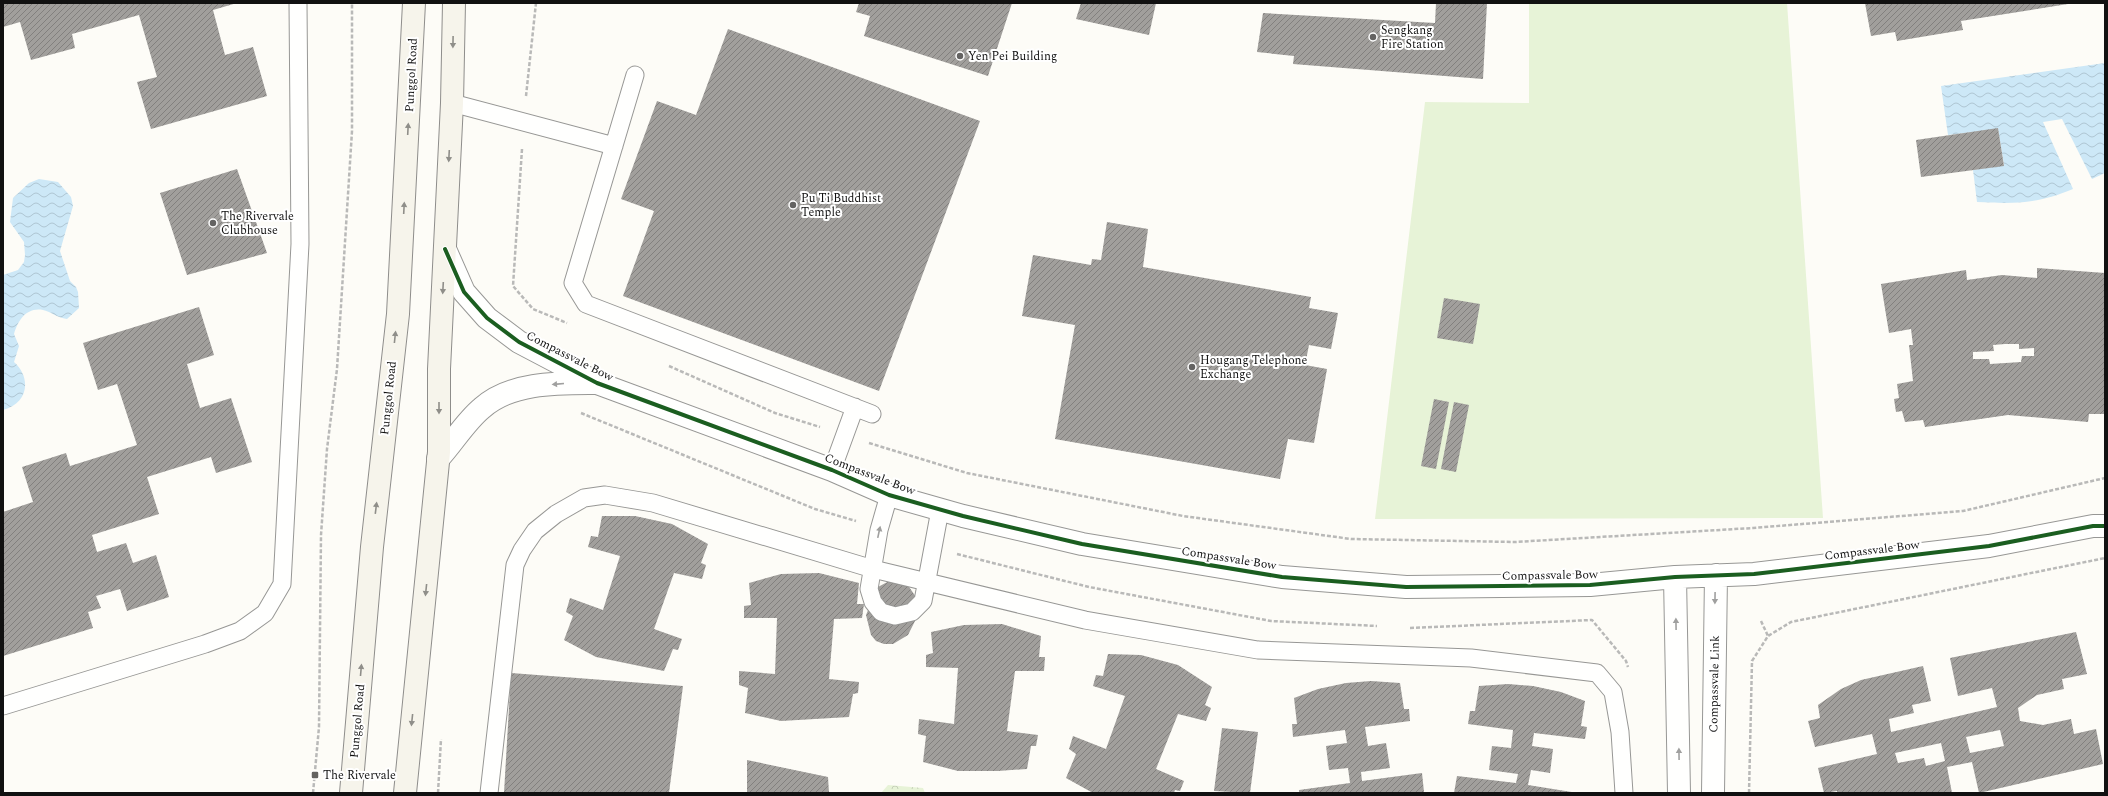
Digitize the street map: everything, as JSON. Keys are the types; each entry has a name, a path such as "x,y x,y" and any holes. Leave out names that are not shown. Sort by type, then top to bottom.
{"main road":[{"name":"Punggol Road","path":"351,793 372,547 398,314 414,3"},
{"path":"405,793 438,459 439,369 452,103 454,3"}],"street":[{"name":"Compassvale Bow","path":"445,249 464,292 487,318 519,342 597,384 832,470 889,495 940,510 1082,544 1282,576 1406,587 1590,585 1675,577 1754,574 1989,546 2101,524"},
{"name":"Compassvale Bow","path":"438,459 483,407 505,394 558,383 597,384"},
{"name":"Compassvale Link","path":"1713,793 1716,575"},
{"path":"1675,577 1679,793"}],"lane":[{"path":"3,706 205,644 240,631 265,613 282,584 300,244 298,3"},
{"path":"635,75 573,283 586,304 872,414"},
{"path":"452,103 614,146"},
{"path":"832,470 855,407"},
{"path":"489,793 515,565 522,550 535,531 556,514 584,498 605,495 653,503 872,569 1085,620 1258,650 1471,658 1597,673 1613,692 1620,732 1624,793"},
{"path":"889,495 879,530 869,589 873,602 882,612 895,616 912,612 923,601 928,582 940,510"}],"path":[{"path":"312,793 319,727 321,535 327,450 337,369 352,130 352,3"},
{"path":"536,3 524,122 513,286 533,309 568,324"},
{"path":"667,365 775,413 975,475 1183,516 1350,539 1515,542 1760,527 1963,511 2105,478"},
{"path":"1749,793 1752,661 1768,636 1791,622 2105,558"},
{"path":"1761,621 1768,636"}],"green space":[{"path":"1529,3 1787,3 1823,518 1375,519 1425,102 1529,103"},
{"path":"888,785 923,788 925,793 881,793"}],"water":[{"path":"2105,63 2105,173 2092,179 2062,119 2043,122 2073,189 2048,198 2026,202 1977,202 1973,170 2004,165 1998,129 1948,135 1941,86"},
{"path":"39,179 58,182 71,197 73,206 60,251 70,281 76,287 78,292 79,308 67,319 43,310 37,310 27,313 20,320 14,334 19,346 14,362 20,368 23,375 25,390 18,402 3,410 3,275 18,270 24,262 25,255 24,242 10,222 13,198 29,183"}],"building":[{"path":"3,3 237,3 213,10 225,55 253,47 267,96 151,129 137,82 157,77 139,15 72,34 75,48 31,60 20,22 3,27"},
{"name":"Yen Pei Building","path":"859,3 1012,3 988,76 864,36 870,16 856,12"},
{"path":"1081,3 1156,3 1149,35 1076,19"},
{"name":"Sengkang Fire Station","path":"1436,3 1487,3 1483,79 1293,64 1294,56 1257,52 1263,13 1435,23"},
{"path":"1865,3 2068,4 1961,21 1963,30 1897,41 1895,32 1871,36"},
{"name":"Pu Ti Buddhist Temple","path":"728,29 980,121 879,391 623,296 654,211 621,199 657,101 696,115"},
{"path":"1998,128 2004,166 1921,177 1916,140"},
{"name":"The Rivervale Clubhouse","path":"237,169 267,253 187,275 160,193"},
{"name":"Hougang Telephone Exchange","path":"1107,222 1148,229 1143,267 1311,297 1309,308 1338,313 1331,349 1309,345 1305,365 1327,369 1314,443 1288,439 1280,479 1055,439 1075,325 1022,316 1033,255 1091,265 1092,259 1101,260"},
{"path":"2037,268 2105,273 2105,414 2089,414 2088,422 2008,415 1925,427 1923,420 1905,422 1902,411 1896,412 1894,399 1899,398 1897,384 1913,381 1909,345 1913,345 1911,329 1889,333 1881,284 1966,270 1967,280 2002,275 2037,278","holes":["2019,344 2019,349 2034,348 2034,356 2022,356 2021,362 1990,364 1989,359 1973,359 1973,352 1994,351 1993,345"]},
{"path":"1444,298 1480,304 1473,344 1437,338"},
{"path":"199,307 214,355 187,364 200,408 231,398 252,462 216,473 211,457 147,477 159,514 92,535 97,552 126,543 133,563 156,555 169,597 127,611 120,589 96,596 101,608 88,612 93,628 3,656 3,512 33,502 22,467 66,453 70,466 137,445 117,384 98,390 83,343"},
{"path":"1434,399 1449,402 1436,469 1421,466"},
{"path":"1454,402 1469,405 1456,472 1441,469"},
{"path":"602,516 635,516 672,524 708,544 701,563 706,565 702,579 674,573 654,629 682,639 678,650 673,649 664,671 596,657 564,640 573,616 566,612 570,598 603,610 620,556 588,547 591,536 598,537"},
{"path":"819,573 859,583 857,604 864,604 862,618 834,619 829,679 859,682 858,693 853,694 849,717 781,721 745,713 748,688 739,685 739,671 775,674 777,618 744,618 744,606 751,605 749,583 781,574"},
{"path":"891,580 907,584 916,597 917,613 908,635 893,644 884,644 876,641 871,635 866,615 878,587"},
{"path":"1002,624 1041,636 1039,657 1045,657 1044,671 1015,671 1007,731 1038,735 1036,746 1031,746 1027,769 958,771 923,762 926,736 918,734 919,719 954,724 958,668 926,667 926,655 933,653 931,632 964,625"},
{"path":"2076,632 2087,674 2062,679 2064,689 2037,695 2018,708 2020,721 2043,725 2071,719 2074,734 2096,729 2103,764 1979,793 1972,762 1947,767 1952,793 1837,793 1837,791 1824,793 1818,768 1877,754 1872,734 1815,747 1808,721 1820,718 1818,705 1841,689 1861,680 1923,666 1931,701 1912,705 1914,713 1889,719 1891,732 1997,707 1992,688 1958,696 1950,658","holes":["2000,730 2004,746 1970,753 1966,737","1941,743 1945,761 1926,766 1924,758 1898,763 1895,753"]},
{"path":"1108,654 1141,655 1178,665 1212,687 1205,705 1211,708 1206,721 1178,714 1156,769 1184,781 1180,791 1175,790 1174,793 1093,793 1066,778 1076,754 1069,749 1073,736 1106,749 1125,696 1093,686 1096,675 1103,676"},
{"path":"511,673 683,686 669,793 504,793"},
{"path":"1371,681 1400,683 1404,709 1409,709 1410,721 1365,727 1368,746 1386,743 1390,768 1361,772 1362,781 1422,773 1424,792 1299,793 1299,790 1350,783 1348,768 1329,770 1326,746 1347,743 1345,730 1293,737 1292,724 1297,724 1294,698 1318,689 1346,683"},
{"path":"1508,684 1533,686 1561,692 1585,701 1581,726 1587,727 1585,739 1534,733 1532,746 1553,749 1550,773 1531,770 1528,785 1578,793 1454,793 1457,776 1516,783 1518,774 1489,770 1492,746 1511,748 1513,730 1468,724 1470,711 1475,711 1479,686"},
{"path":"1222,728 1258,732 1250,793 1214,791"},
{"path":"747,760 828,777 829,793 747,793"}],"cycle path":[{"path":"445,249 464,292 487,318 519,342 597,383 832,470 889,495 963,516 1082,544 1282,577 1406,587 1590,585 1675,577 1754,574 1989,546 2093,526 2105,526"}],"place":[{"name":"Sengkang Fire Station","path":"1373,37"},
{"name":"Yen Pei Building","path":"960,56"},
{"name":"Pu Ti Buddhist Temple","path":"793,205"},
{"name":"The Rivervale Clubhouse","path":"213,223"},
{"name":"Hougang Telephone Exchange","path":"1192,367"},
{"name":"The Rivervale","path":"315,775"}]}
